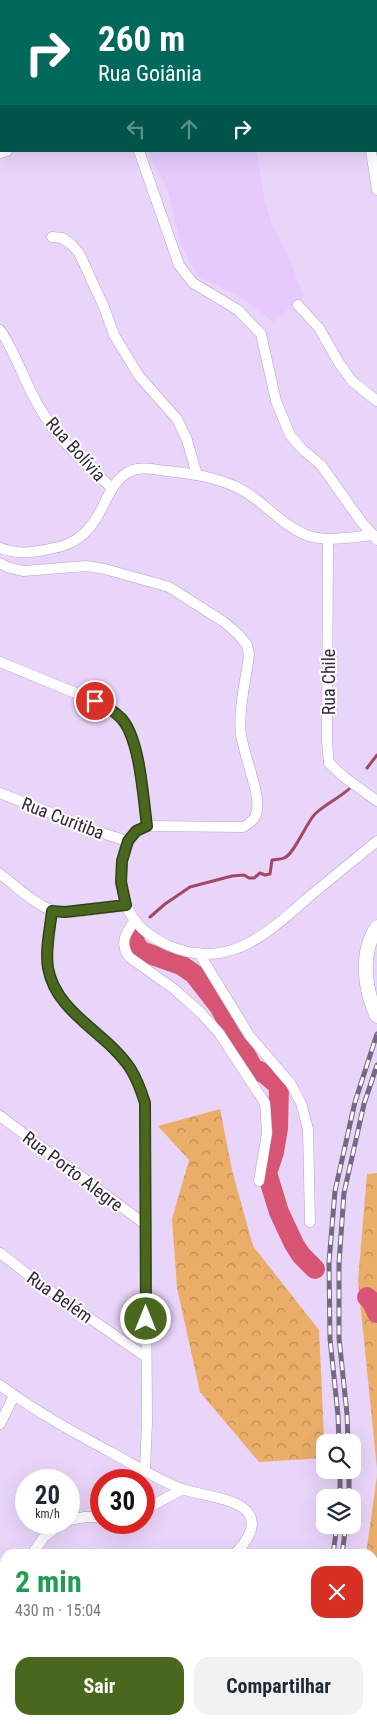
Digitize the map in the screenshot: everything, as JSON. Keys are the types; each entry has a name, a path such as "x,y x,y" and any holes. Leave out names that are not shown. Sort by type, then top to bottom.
{"main road":[{"path":"377,927 367,952 366,978 371,1003 377,1016"}],"street":[{"path":"139,152 179,265 193,283 238,310 261,334 276,401 290,435 303,450 321,465 375,538"},
{"path":"371,152 377,190"},
{"path":"52,238 62,238 71,244 78,253 104,307 118,342 139,376 177,419 187,440 197,474"},
{"path":"298,305 319,328 339,363 352,381 377,401"},
{"name":"Rua Bolívia","path":"0,330 7,340 38,406 53,428 81,459 112,488"},
{"path":"0,548 24,554 56,548 70,543 85,532 96,518 112,488 126,472 150,468 197,474 237,487 253,497 288,525 308,536 328,540 375,538"},
{"name":"Rua Chile","path":"328,540 327,742 329,763 377,802"},
{"path":"0,563 23,571 87,566 105,569 170,587 224,622 247,645 249,655 240,717 241,735 257,799 258,812 253,821 243,827 147,826 136,831 128,841 122,861 121,882 126,905 135,920 154,938 183,951 199,953 224,952 248,943 273,928 377,841"},
{"path":"0,662 95,701 109,708 122,719 134,740 147,826"},
{"name":"Rua Curitiba","path":"0,794 96,831 128,841"},
{"path":"0,874 52,911 65,912 126,905"},
{"path":"52,911 48,966 52,984 64,1003 110,1045 129,1066 138,1082 145,1103 147,1422 145,1469"},
{"path":"135,920 125,935 123,943 129,957 174,989 200,1012 218,1033 265,1103 266,1134 259,1181"},
{"path":"199,953 249,1035 291,1084 302,1103 308,1129 310,1222"},
{"name":"Rua Porto Alegre","path":"0,1116 146,1225"},
{"name":"Rua Belém","path":"0,1254 146,1357"},
{"path":"0,1386 65,1427 143,1469"},
{"path":"0,1424 14,1396"},
{"path":"155,1475 183,1489 220,1498 240,1506 249,1513 252,1524 250,1534 239,1549"},
{"path":"155,1504 183,1489"},
{"path":"36,1549 48,1534"}],"shaded area":[{"path":"149,152 256,152 265,201 274,230 284,247 304,296 274,322 239,296 198,277 181,245 167,188"}],"green space":[{"path":"220,1109 232,1170 253,1246 319,1330 324,1434 316,1434 316,1459 259,1462 200,1392 177,1288 172,1219 189,1160 158,1126"},
{"path":"377,1173 377,1469 358,1281 367,1174"},
{"path":"377,1476 377,1549 367,1549"}],"waterway":[{"path":"367,768 377,755"},
{"path":"150,917 190,887 232,876 244,875 254,878 260,873 270,874 272,860 288,856 315,814 349,789"},
{"path":"135,934 136,945 141,951 181,965 194,974 219,1006 253,1068 265,1074 279,1086 278,1128 274,1152 267,1173 279,1212 294,1244 301,1255 315,1269"},
{"path":"367,1297 372,1302 377,1313"}],"railway":[{"path":"339,1434 330,1339 329,1262 335,1191 355,1102 377,1034"},
{"path":"348,1434 339,1338 339,1263 344,1193 364,1104 377,1065"},
{"path":"340,1479 340,1489"},
{"path":"349,1479 349,1489"},
{"path":"334,1549 336,1534"},
{"path":"343,1549 345,1534"}],"route":[{"path":"95,701 109,708 122,719 134,740 147,826 136,831 128,841 122,861 121,882 126,905 65,912 52,911 48,945 48,966 52,984 64,1003 110,1045 129,1066 138,1082 145,1103 146,1319"}]}
